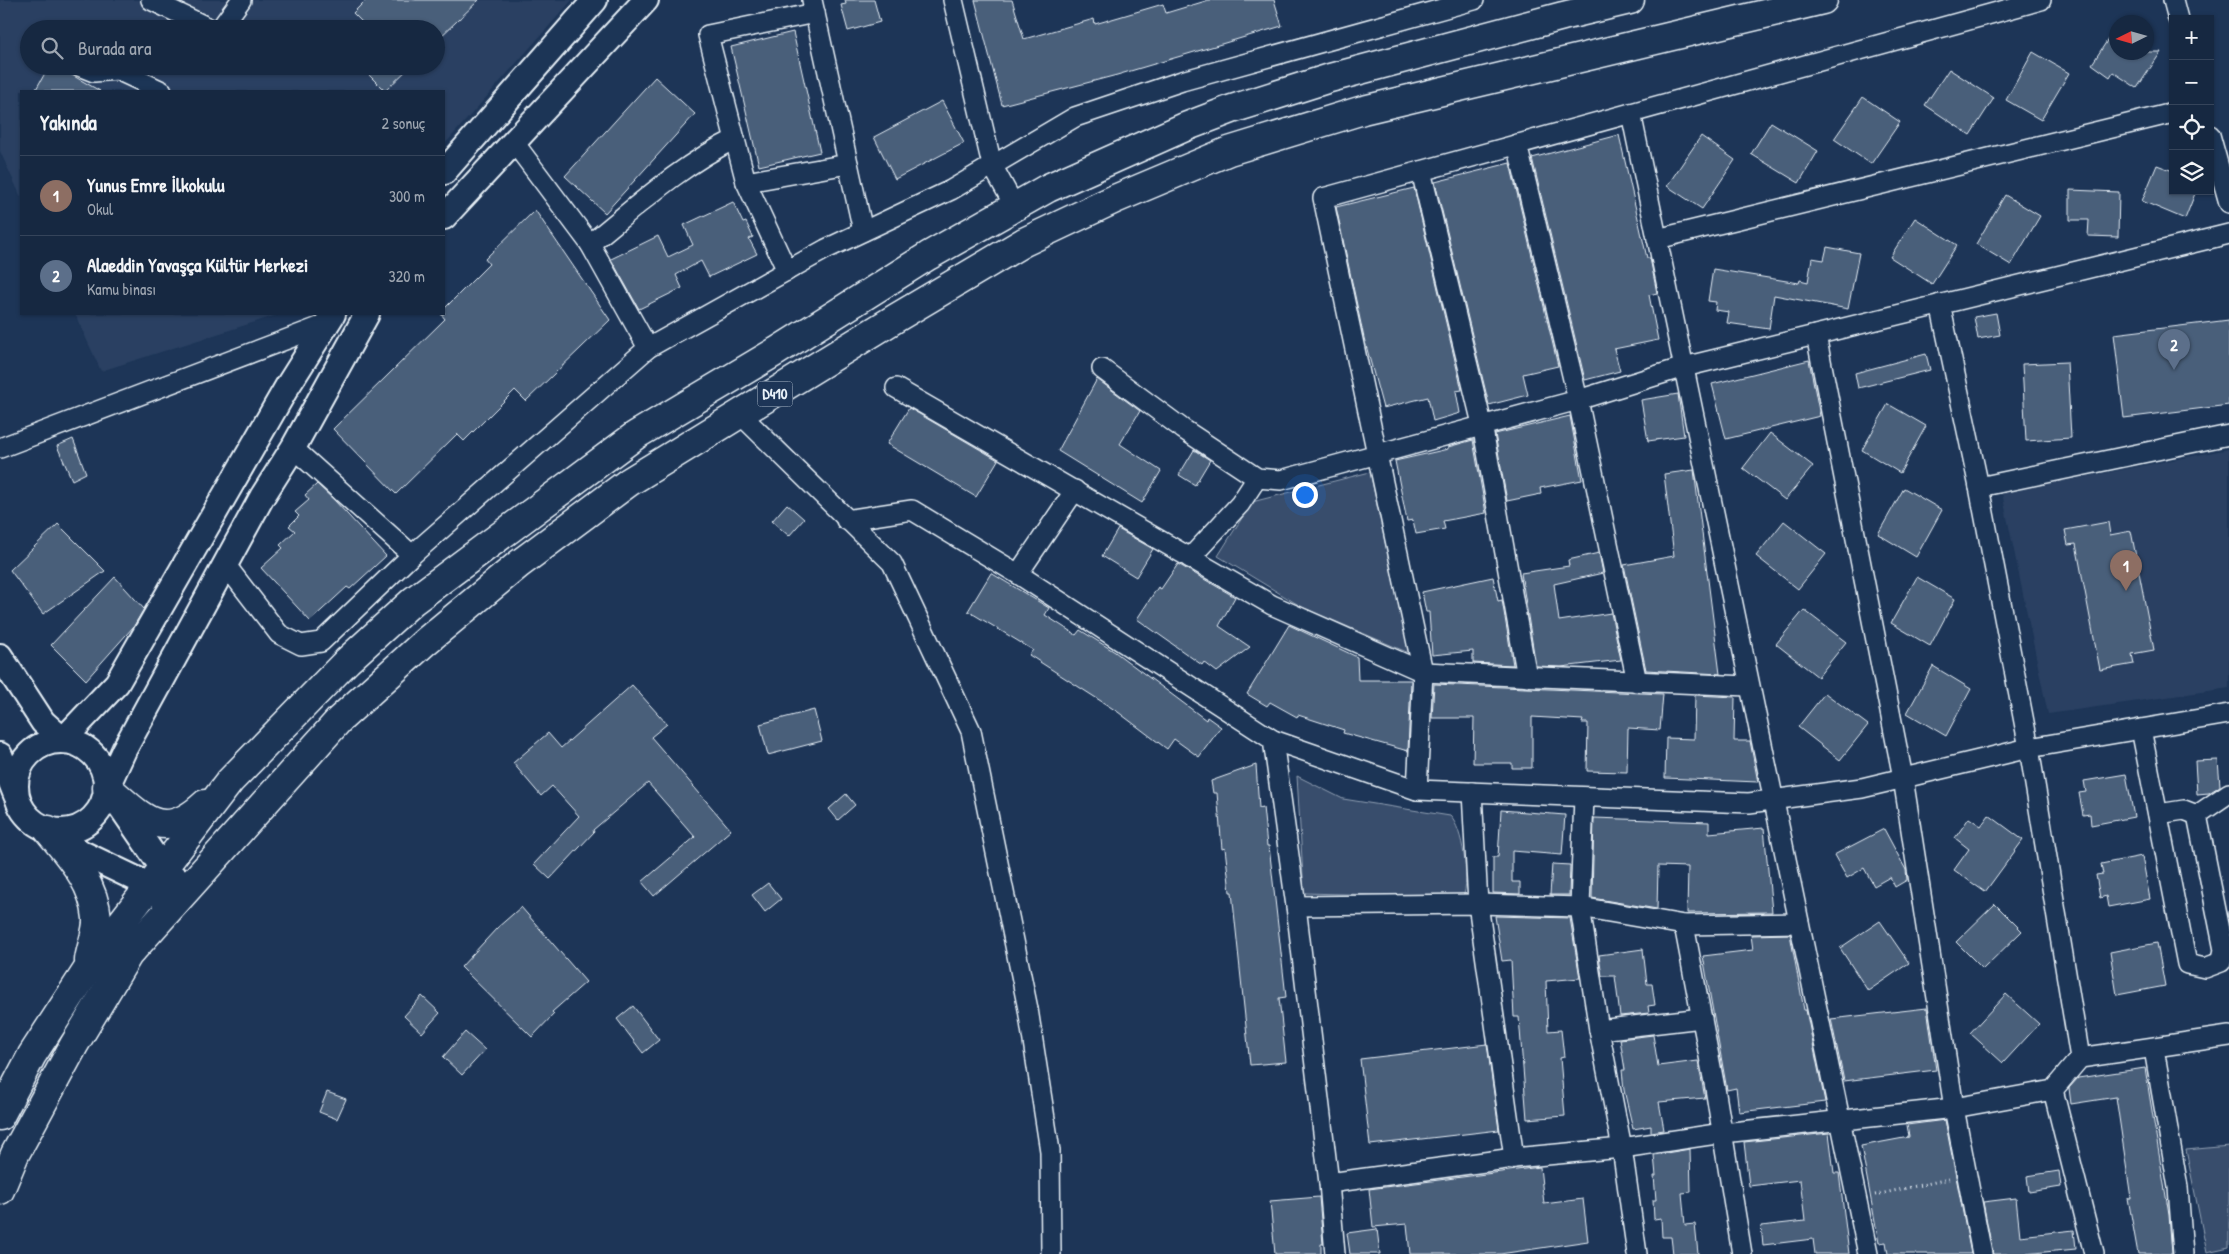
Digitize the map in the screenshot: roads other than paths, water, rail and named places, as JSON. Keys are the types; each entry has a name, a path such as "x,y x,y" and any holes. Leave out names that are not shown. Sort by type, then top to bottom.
{"highway":[{"name":"D410","path":"0,1116 32,1055 86,972 156,876 230,781 347,661 413,601 636,435 777,351 928,256 1048,188 1185,127 1232,109 1561,8 1630,0"},
{"name":"D410","path":"0,1190 15,1154 74,1045 128,956 339,720 425,642 519,564 629,482 896,318 1024,242 1115,199 1229,152 1363,110 1823,0"},
{"path":"107,787 145,820 167,826 194,814 230,781"},
{"path":"48,830 82,873 90,888 97,918 86,972"}],"main road":[{"path":"445,171 595,0"},
{"path":"445,216 646,0"},
{"path":"48,830 62,832 76,830 88,823 98,813 104,801 107,787 124,750 262,497 294,448 367,315"},
{"path":"20,806 16,791 17,775 23,761 34,749 48,742 63,740 117,683 287,387 330,319"},
{"path":"0,656 43,722 63,740 85,747 97,757 105,771 107,787 156,876 180,898"},
{"path":"0,755 20,806 34,822 82,853 156,876"}],"street":[{"path":"151,0 192,20"},
{"path":"227,20 242,0"},
{"path":"953,0 992,165 1015,207"},
{"path":"225,564 279,634 301,645 321,642 412,554 648,348 826,248 950,190 1076,117 1408,8 1474,0"},
{"path":"1418,790 1423,672 1379,455 1323,198 2041,0"},
{"path":"2173,0 2177,15"},
{"path":"787,271 746,182 708,35 814,7 863,231"},
{"path":"128,75 160,90"},
{"path":"1631,113 1748,686 1774,800 1868,1254"},
{"path":"1657,239 2169,114"},
{"path":"590,244 675,175 707,152 734,139"},
{"path":"513,141 590,244 648,348"},
{"path":"1517,144 1578,400 1637,682"},
{"path":"2214,149 2229,203"},
{"path":"746,182 848,164"},
{"path":"1421,171 1482,424 1527,677"},
{"path":"1102,369 1183,429 1257,478 1281,480 1379,455 1482,424 1578,400 1684,367 2229,234"},
{"path":"1940,304 1979,487 2029,748 2080,1058"},
{"path":"0,448 330,319"},
{"path":"1816,335 1903,778 1954,1108 1982,1254"},
{"path":"896,388 1272,605 1423,672 1748,686"},
{"path":"741,414 846,520 892,563 971,731 1031,1028 1050,1151 1051,1254"},
{"path":"1979,487 2229,435"},
{"path":"294,448 412,554"},
{"path":"1190,558 1240,504 1257,478"},
{"path":"1018,574 1075,490"},
{"path":"846,520 912,510 1018,574 1273,740 1418,790 1749,803 1862,788 2029,748 2229,714"},
{"path":"2141,729 2187,964 2206,968 2221,962 2224,950 2197,815"},
{"path":"1273,740 1296,906 1329,1183 1335,1254"},
{"path":"1472,792 1478,904 1514,1158"},
{"path":"2197,815 2229,793"},
{"path":"1584,797 1580,907 1599,1030 1622,1148 1632,1253"},
{"path":"2158,814 2184,810 2197,815"},
{"path":"1296,906 1478,904 1580,907 1684,925 1798,923"},
{"path":"1684,925 1702,1018 1742,1254"},
{"path":"1599,1030 1702,1018"},
{"path":"1329,1183 1514,1158 1622,1148 1722,1133 1954,1108 2053,1090 2080,1058 2154,1049 2229,1036"},
{"path":"2154,1049 2178,1187 2183,1254"},
{"path":"2053,1090 2094,1254"}],"place":[{"name":"Alaeddin Yavaşça Kültür Merkezi","path":"2174,370"},
{"name":"Yunus Emre İlkokulu","path":"2126,591"}]}
